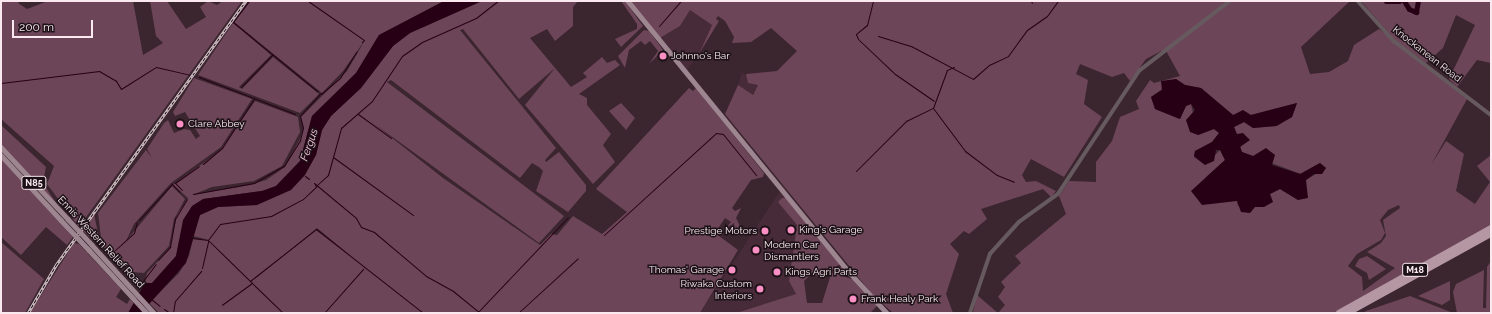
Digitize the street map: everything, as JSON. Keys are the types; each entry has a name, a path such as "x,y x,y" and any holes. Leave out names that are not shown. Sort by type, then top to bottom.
{"highway":[{"name":"M18","path":"1339,313 1491,228"},
{"name":"M18","path":"1348,313 1491,234"}],"main road":[{"path":"628,1 850,273 887,313"},
{"name":"Ennis Western Relief Road","path":"1,148 68,218 154,313"},
{"name":"Ennis Western Relief Road","path":"1,155 147,313"}],"street":[{"path":"970,313 990,254 1019,222 1058,194 1139,70 1161,50 1230,1"},
{"name":"Knockanean Road","path":"1358,1 1394,41 1491,115"}],"shaded area":[{"path":"1,1 20,1 18,3 27,9 48,1 133,1 143,55 163,43 156,36 150,1 167,1 186,29 206,17 200,7 208,1 217,5 223,1 242,1 79,227 47,184 54,166 1,119"},
{"path":"250,1 444,1 379,35 356,73 312,116 300,161 276,186 262,191 203,199 179,242 176,256 152,283 145,283 147,273 170,248 177,215 188,198 173,185 220,151 255,101 298,117 300,132 282,166 254,181 212,187 192,195 250,185 266,180 285,167 300,139 304,128 301,117 347,71 365,40 343,71 322,93 234,22"},
{"path":"482,1 578,1 573,7 573,26 555,41 547,29 530,38 571,87 587,77 583,73 602,57 607,63 615,60 620,65 579,94 587,98 587,105 611,134 603,145 615,162 593,184 525,105 555,68 519,99 463,29 460,30 556,148 545,160 546,162 559,152 586,185 586,191 568,212 536,191 543,171 539,167 532,163 520,178 391,80 387,82 564,216 539,243 373,123 443,178 540,245 551,234 557,235 573,216 602,234 627,212 596,189 689,88 693,91 696,88 764,173 763,177 751,180 732,208 735,211 741,208 736,218 740,226 736,232 732,232 731,225 726,228 731,222 725,218 715,233 738,250 700,313 159,313 149,303 179,273 189,256 193,239 209,240 193,236 200,215 218,207 257,205 316,155 322,130 331,116 361,88 393,46 410,33","holes":["317,228 351,256 316,230 252,281"]},
{"path":"621,1 625,1 643,26 621,47 615,39 637,29 637,24"},
{"path":"630,1 1350,1 1301,47 1310,74 1329,72 1348,61 1354,45 1379,29 1467,99 1431,165 1446,141 1464,154 1456,191 1475,204 1490,182 1477,166 1491,155 1491,226 1335,313 998,313 1005,305 998,297 1005,287 1001,282 1021,263 1015,256 1066,214 1059,196 1069,181 1096,182 1096,162 1112,141 1120,117 1139,109 1136,101 1150,80 1154,83 1180,76 1165,49 1146,59 1130,81 1124,73 1112,77 1080,64 1076,74 1088,80 1084,104 1102,117 1064,177 1031,159 1022,175 1026,182 1036,181 1056,191 1051,197 1043,189 981,209 987,219 969,234 964,231 950,244 959,254 946,294 953,313 893,313 872,294 725,114 738,85 753,95 758,85 748,83 746,74 777,71 797,51 771,28 751,42 732,43 734,37 725,21 718,16 716,19 719,21 699,54 712,25 690,10 680,26 660,38","holes":["1176,79 1185,85 1201,88 1233,115 1251,115 1297,103 1292,117 1277,126 1253,128 1244,122 1234,127 1242,152 1301,174 1320,163 1326,168 1306,180 1298,200 1280,189 1270,194 1264,207 1238,206 1237,201 1227,200 1210,204 1205,178 1225,160 1220,150 1205,165 1194,157 1195,151 1212,142 1219,133 1214,129 1198,135 1191,104 1186,106 1180,119 1155,109 1151,97","1399,205 1400,208 1383,220 1386,236 1381,243 1367,252 1395,268 1363,291 1362,277 1348,266 1357,254 1381,240 1385,233 1380,220 1388,210"]},
{"path":"1361,1 1491,1 1491,63 1477,60 1457,87 1449,79 1475,25 1456,15 1443,48 1426,63 1395,40"},
{"path":"690,10 712,25 699,54 687,70 660,38 680,26"},
{"path":"233,23 271,55 239,87 242,89 273,57 319,94 300,113 198,75"},
{"path":"644,30 649,31 663,50 649,64 658,51 650,41 645,45 641,41 629,50 625,68 618,56"},
{"path":"742,72 758,85 752,95 738,85"},
{"path":"194,78 252,99 221,147 171,183 134,224 126,241 172,186 185,199 174,219 169,246 144,273 131,272 102,246 98,213 146,150 152,158 147,149 164,123 168,120 174,133 184,129 190,130 196,139 200,136 185,112 175,116 173,112"},
{"path":"621,103 635,118 626,130 609,111"},
{"path":"1,125 46,167 43,183 58,206 1,145"},
{"path":"1,158 73,237 67,245 46,227 21,255 1,237"},
{"path":"780,191 786,198 779,202 797,225 789,281 796,294 736,313 700,313"},
{"path":"782,198 786,198 840,264 821,278 812,273 804,281 807,303 822,303 831,274 842,266 846,277 854,280 877,306 870,313 736,313 796,294 789,281 797,225 778,202"},
{"path":"94,214 99,238 96,243 82,230"},
{"path":"1,242 44,279 25,313 1,313"},
{"path":"74,243 79,244 121,289 116,297 127,304 130,299 135,304 128,313 30,313"},
{"path":"1367,256 1386,269 1369,280 1367,273 1355,266 1359,259"},
{"path":"1491,261 1491,313 1457,313 1453,292 1456,284 1484,270 1483,308 1486,308 1487,267"},
{"path":"1450,281 1450,300 1442,305 1418,296"},
{"path":"977,295 998,313 973,313"},
{"path":"1410,296 1453,313 1363,313 1366,311"}],"water":[{"name":"Fergus","path":"444,1 482,1 410,33 393,46 361,88 331,116 322,130 316,155 305,175 291,190 257,205 218,207 200,215 186,263 141,313 128,313 145,283 152,283 176,256 183,220 192,206 203,199 262,191 276,186 300,161 312,116 356,73 379,35"},
{"path":"1176,79 1185,85 1201,88 1233,115 1243,110 1251,115 1297,103 1292,117 1276,126 1253,128 1244,122 1234,127 1237,134 1243,133 1250,140 1240,147 1242,152 1253,156 1266,148 1275,155 1272,165 1300,174 1320,163 1326,168 1322,174 1314,174 1306,180 1308,198 1298,200 1280,189 1270,194 1273,202 1264,207 1255,207 1250,213 1241,212 1237,201 1202,205 1191,191 1225,160 1220,150 1216,150 1214,161 1205,165 1194,156 1195,151 1212,142 1219,133 1214,129 1198,135 1190,132 1186,120 1195,110 1191,104 1186,106 1180,119 1155,109 1151,97 1162,90 1161,81"}],"waterway":[{"path":"249,1 233,22 317,91"},
{"path":"308,1 364,40 362,42"},
{"path":"317,185 328,175 341,128 372,101 402,56 422,42 476,18 498,1"},
{"path":"659,26 681,1"},
{"path":"873,1 867,25 856,34 858,39 895,74 934,101"},
{"path":"878,36 911,46 973,79 989,65 1008,56 1027,30 1047,16 1058,1"},
{"path":"1386,1 1399,1"},
{"path":"1404,1 1409,9 1416,12 1418,1"},
{"path":"321,94 340,78 356,52"},
{"path":"241,87 272,55"},
{"path":"1,83 99,71 116,81 121,89 156,67 190,75"},
{"path":"954,67 947,70 933,108 965,151 997,175 1014,182"},
{"path":"199,77 295,114"},
{"name":"Fergus","path":"193,194 254,183 284,166 300,140 303,128 300,116 320,94"},
{"path":"203,164 222,148 254,99"},
{"path":"856,171 906,121 933,108"},
{"path":"358,114 391,138"},
{"path":"604,235 716,133 723,134 756,175"},
{"path":"333,157 413,215"},
{"path":"182,190 175,183 199,166"},
{"path":"305,176 309,179"},
{"path":"314,183 356,218 361,227 374,232 426,276 453,291 480,313"},
{"path":"139,220 172,184 180,192"},
{"path":"192,238 208,240 220,224 271,216 303,199 316,187 315,184"},
{"path":"158,260 170,247 175,219 187,199"},
{"path":"477,313 568,217"},
{"path":"114,251 134,233 137,222"},
{"path":"250,281 316,229 423,313"},
{"path":"202,268 208,241"},
{"path":"209,241 252,283 222,305"},
{"path":"518,313 578,258"},
{"path":"143,281 156,264"},
{"path":"324,313 363,269"},
{"path":"173,313 175,301 201,271"},
{"path":"252,283 283,313"},
{"path":"151,299 160,306"},
{"path":"164,309 170,313"}],"railway":[{"path":"28,313 56,265 246,1"}],"place":[{"name":"Johnno's Bar","path":"663,56"},
{"name":"Clare Abbey","path":"180,124"},
{"name":"King's Garage","path":"791,230"},
{"name":"Prestige Motors","path":"765,231"},
{"name":"Modern Car Dismantlers","path":"756,250"},
{"name":"Thomas' Garage","path":"732,270"},
{"name":"Kings Agri Parts","path":"777,272"},
{"name":"Riwaka Custom Interiors","path":"760,289"},
{"name":"Frank Healy Park","path":"853,299"}]}
